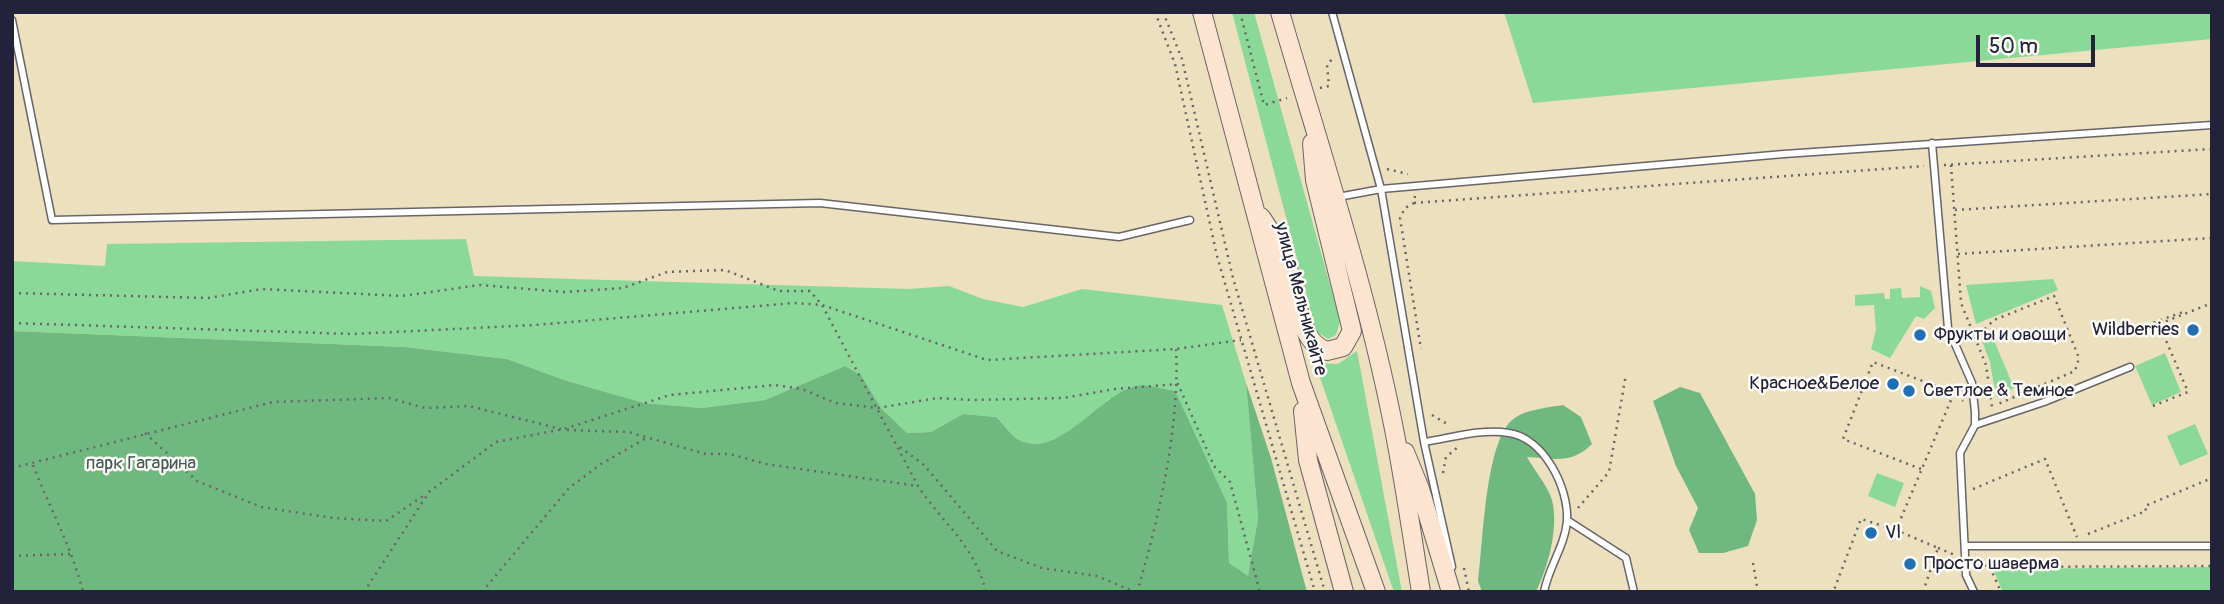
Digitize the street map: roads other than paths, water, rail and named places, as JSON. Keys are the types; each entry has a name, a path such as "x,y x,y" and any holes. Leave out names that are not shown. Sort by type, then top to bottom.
{"main road":[{"name":"улица Мельникайте","path":"1202,12 1301,383 1376,592"},
{"path":"1280,12 1337,197 1393,424 1421,592"},
{"path":"1253,205 1276,238 1312,343 1327,351 1343,347 1352,331 1315,180 1310,113"},
{"path":"1301,383 1308,460 1344,592"},
{"path":"1393,424 1420,489 1451,592"}],"lane":[{"path":"1332,12 1381,189 1424,442 1457,592"},
{"path":"12,20 52,220 820,203 1119,236 1190,220"},
{"path":"1337,197 1381,189 1932,143 2212,125"},
{"path":"1932,143 1948,328 1972,383 1975,412 1975,425 1960,453 1966,575 1974,592"},
{"path":"1975,425 2044,402 2130,367"},
{"path":"1424,442 1511,433 1537,447 1559,480 1567,520 1544,592"},
{"path":"1567,520 1626,558 1634,592"},
{"path":"1965,546 2212,546"}],"place":[{"name":"Wildberries","path":"2193,330"},
{"name":"Фрукты и овощи","path":"1920,335"},
{"name":"Красное&Белое","path":"1893,384"},
{"name":"Светлое & Темное","path":"1909,391"},
{"name":"Vl","path":"1871,533"},
{"name":"Просто шаверма","path":"1910,564"}],"park label":[{"name":"парк Гагарина","path":"141,464"}]}
